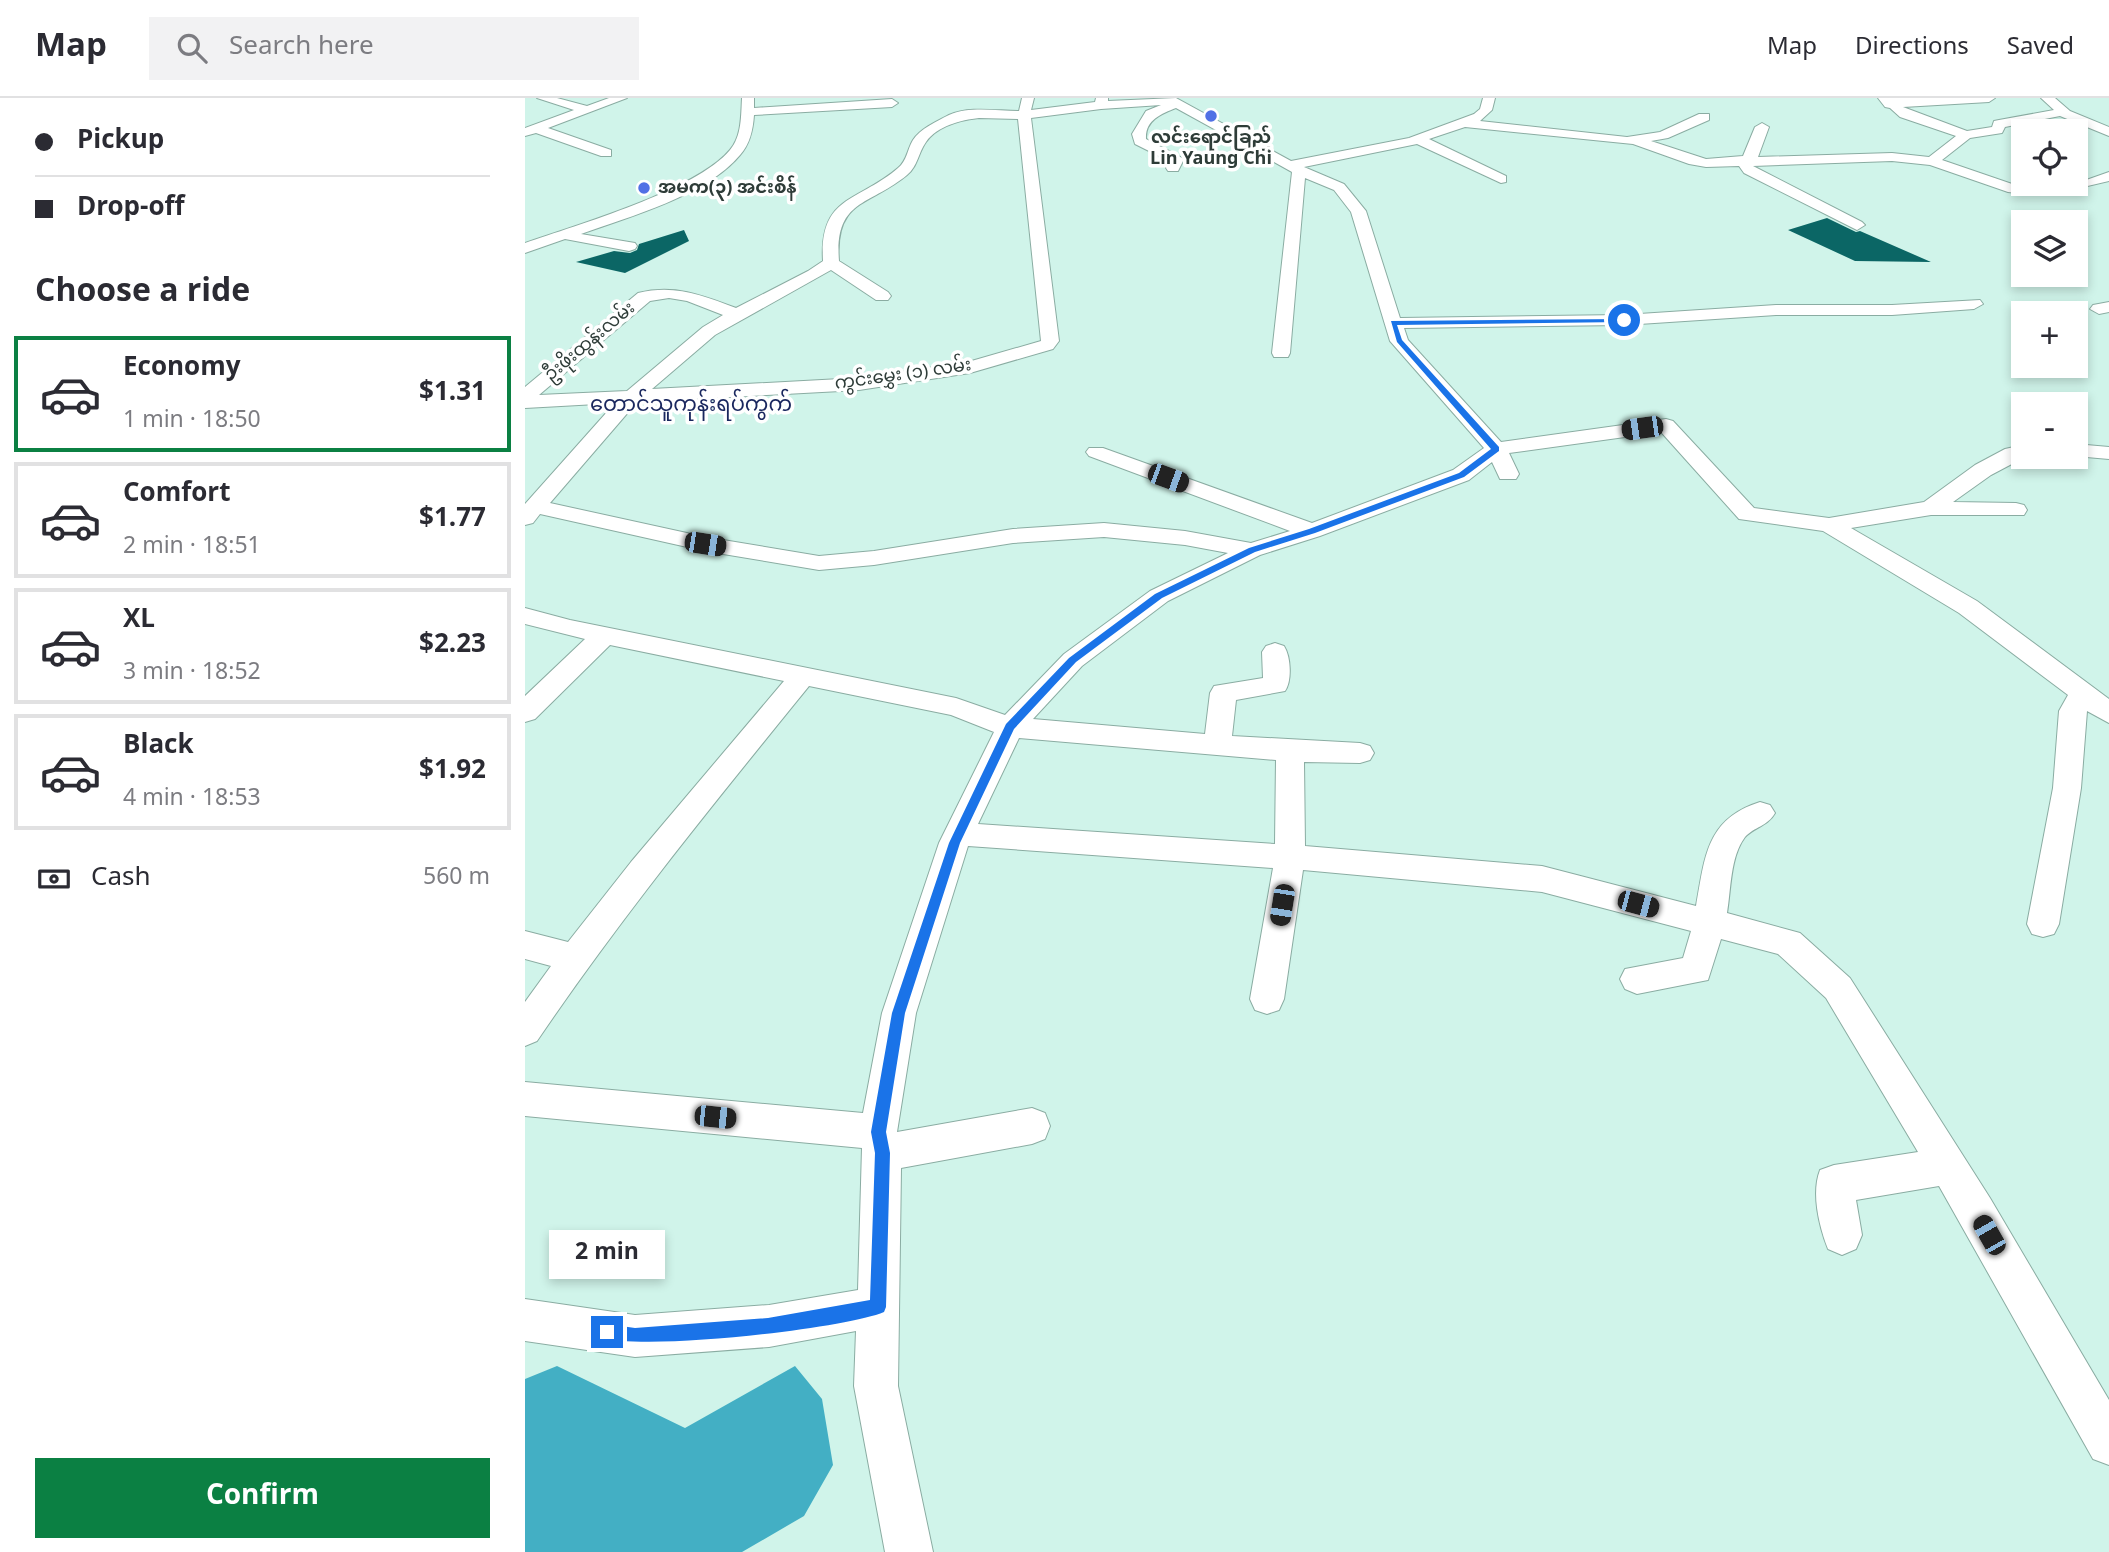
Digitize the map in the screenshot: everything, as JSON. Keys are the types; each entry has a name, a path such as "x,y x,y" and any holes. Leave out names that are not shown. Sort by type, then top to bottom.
{"street":[{"path":"543,98 588,110"},
{"path":"530,130 621,98"},
{"path":"1294,168 1418,139 1464,123 1479,117 1486,110 1489,98"},
{"path":"1887,101 1980,98"},
{"path":"2047,98 2063,113 2109,132"},
{"path":"1170,101 1150,114 1139,134 1140,141 1152,149 1177,159 1173,168"},
{"path":"831,263 829,236 840,214 862,196 901,173 910,164 920,140 955,117 1026,107 1170,101 1294,168 1339,187 1358,211 1399,341 1502,461"},
{"path":"1887,101 1904,114 1966,135 1997,130 1999,124 2023,118 2063,113"},
{"path":"525,248 679,190 716,169 734,154 745,137 748,105 892,103"},
{"name":"ကွင်းမွှေး (၁) လမ်း","path":"525,400 859,384 969,367 1048,345 1050,341 1026,107"},
{"path":"525,114 553,122"},
{"path":"1464,123 1611,141 1638,141 1663,135 1705,117"},
{"path":"1762,127 1747,158 1749,170 1857,225"},
{"path":"530,130 606,153"},
{"path":"1932,161 1966,135"},
{"path":"1418,139 1501,179"},
{"path":"1638,141 1689,160 1706,163 1829,150 1837,148 1837,142"},
{"path":"1747,158 1871,156 1932,161 2013,189 2027,190 2057,189 2091,183 2109,176"},
{"path":"1281,353 1294,168"},
{"path":"565,233 584,240 614,241 629,246"},
{"path":"831,263 882,296"},
{"path":"531,513 631,397 709,331 814,275 831,263"},
{"name":"ဦးဖိုးထွန်းလမ်း","path":"525,400 644,297 660,292 677,292 737,314"},
{"path":"1393,323 1624,320 1776,310 1892,310 1974,304"},
{"path":"909,1552 876,1386 880,1143 899,1013 959,834 1010,727 1073,660 1159,596 1252,550 1312,531 1502,461 1666,425 1747,514 1829,525 1931,508 2016,510"},
{"path":"2088,451 2109,453"},
{"path":"1096,452 1312,531"},
{"path":"1931,508 1983,470 2011,454"},
{"path":"531,513 819,563 874,558 1013,536 1104,530 1185,538 1252,550"},
{"path":"1829,525 1968,607 2109,713"},
{"path":"525,616 956,707 1010,727 1290,751 1360,753"},
{"path":"525,712 537,704 605,635"},
{"path":"1217,745 1223,693 1276,685 1275,652"},
{"path":"525,1030 575,958 642,872 804,674"},
{"path":"2043,924 2066,800 2073,711 2082,693"},
{"path":"1267,999 1290,857 1290,751"},
{"path":"1637,979 1696,970 1709,923 1722,850 1736,827 1760,813"},
{"path":"959,834 1532,877 1788,943 1838,988 1948,1166 2108,1440"},
{"path":"525,945 575,958"},
{"path":"525,1099 880,1143 1032,1126"},
{"path":"1842,1235 1834,1184 1948,1166"},
{"path":"525,1320 635,1336 768,1326 878,1307"}],"water":[{"path":"557,1366 685,1428 795,1366 822,1399 833,1465 804,1516 742,1552 525,1552 525,1379"}],"building":[{"path":"1827,218 1931,262 1855,261 1788,230"},
{"path":"684,230 689,241 625,273 576,262 614,251 630,253 637,250 639,244"}],"place":[{"name":"လင်းရောင်ခြည် Lin Yaung Chi","path":"1211,116"},
{"name":"အမက(၃) အင်းစိန်","path":"644,188"}],"district":[{"name":"တောင်သူကုန်းရပ်ကွက်","path":"691,406"}],"route":[{"path":"607,1332 635,1336 768,1326 878,1307 882,1153 879,1132 899,1013 954,843 1010,727 1073,660 1159,596 1252,550 1312,531 1461,475 1496,449 1399,341 1393,323 1479,324 1624,320"}]}
